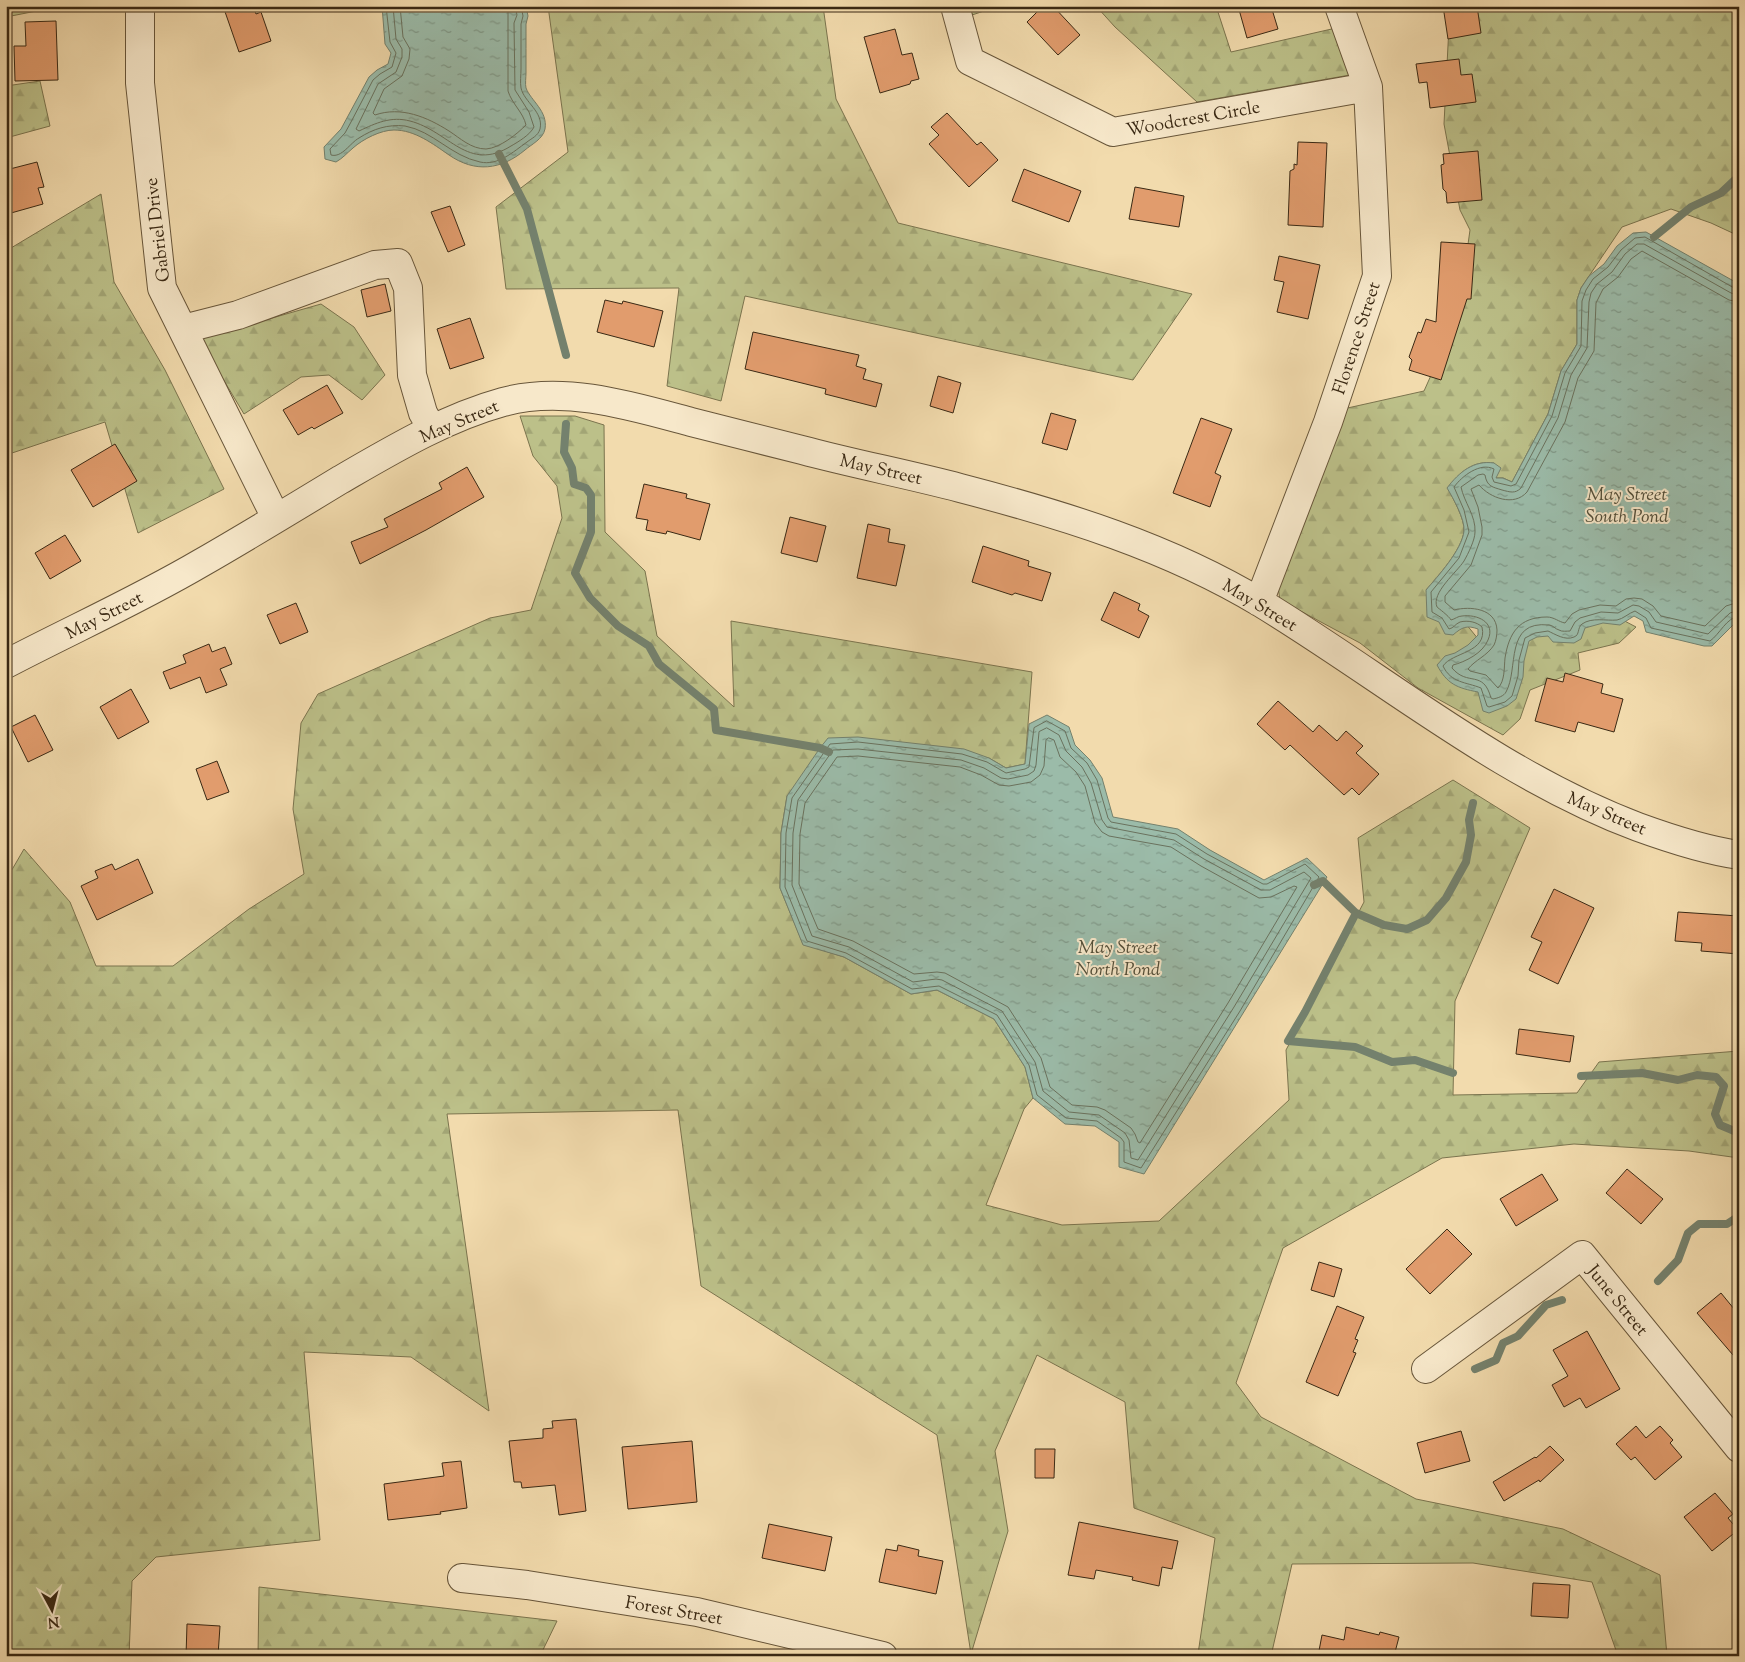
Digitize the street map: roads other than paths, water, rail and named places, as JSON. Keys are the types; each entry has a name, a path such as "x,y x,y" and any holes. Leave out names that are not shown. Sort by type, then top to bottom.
{"street":[{"name":"Gabriel Drive","path":"140,6 140,83 162,288 276,518"},
{"name":"Woodcrest Circle","path":"955,6 970,61 1113,132 1368,87"},
{"name":"Florence Street","path":"1259,602 1328,422 1377,276 1368,87 1339,6"},
{"path":"183,329 238,315 375,266 398,263 408,288 412,375 423,413 432,430"},
{"name":"May Street","path":"6,664 162,585 381,456 473,411 510,400 548,396 590,399 630,406 821,455 957,487 1090,525 1166,554 1259,602 1496,757 1554,790 1598,811 1668,838 1714,852 1739,855"},
{"name":"June Street","path":"1426,1369 1582,1255 1739,1448"},
{"name":"Forest Street","path":"462,1578 526,1585 697,1612 883,1656"}],"water":[{"path":"382,6 526,6 528,16 526,24 526,86 528,93 544,117 545,129 542,136 516,157 507,162 488,167 468,165 416,135 394,130 378,133 367,138 336,162 325,159 324,147 341,129 369,77 388,64 391,53 385,44"},
{"name":"May Street South Pond","path":"1646,232 1739,284 1739,613 1737,621 1712,646 1704,646 1646,632 1643,621 1634,616 1620,625 1603,623 1585,628 1581,639 1574,643 1553,642 1548,636 1537,637 1529,641 1524,661 1523,677 1516,699 1507,706 1489,713 1483,711 1478,692 1453,684 1445,677 1437,665 1445,656 1455,653 1468,645 1478,635 1478,629 1468,627 1453,635 1445,634 1439,622 1427,617 1426,590 1454,554 1464,531 1461,515 1447,488 1462,472 1480,463 1494,463 1501,468 1496,478 1503,478 1512,482 1548,414 1561,371 1577,344 1577,300 1581,288 1589,276 1604,264 1617,246 1633,233"},
{"name":"May Street North Pond","path":"1047,715 1069,727 1075,745 1090,760 1102,778 1113,817 1178,829 1210,850 1264,880 1307,858 1327,877 1144,1174 1119,1167 1119,1142 1095,1126 1065,1124 1033,1098 1025,1067 994,1019 937,990 911,994 844,957 803,945 780,888 781,833 787,796 828,738 858,737 964,749 989,758 1006,768 1025,764 1029,724"}],"waterway":[{"path":"499,154 527,209 566,355"},
{"path":"1654,237 1691,207 1721,193 1739,176"},
{"path":"566,424 564,452 572,468 574,484 586,488 591,495 591,532 575,573 590,598 618,626 649,646 659,664 714,709 716,730 820,748 829,752"},
{"path":"1356,913 1384,925 1407,929 1427,920 1446,898 1466,862 1471,835 1469,820 1473,803"},
{"path":"1314,885 1323,881 1356,913 1288,1041 1355,1047 1392,1062 1415,1060 1453,1073"},
{"path":"1581,1076 1642,1073 1678,1080 1697,1075 1716,1077 1724,1086 1715,1114 1720,1125 1739,1133"},
{"path":"1658,1281 1678,1260 1688,1233 1699,1224 1727,1224 1739,1216"},
{"path":"1475,1369 1496,1360 1503,1343 1518,1336 1546,1305 1562,1300"}]}
